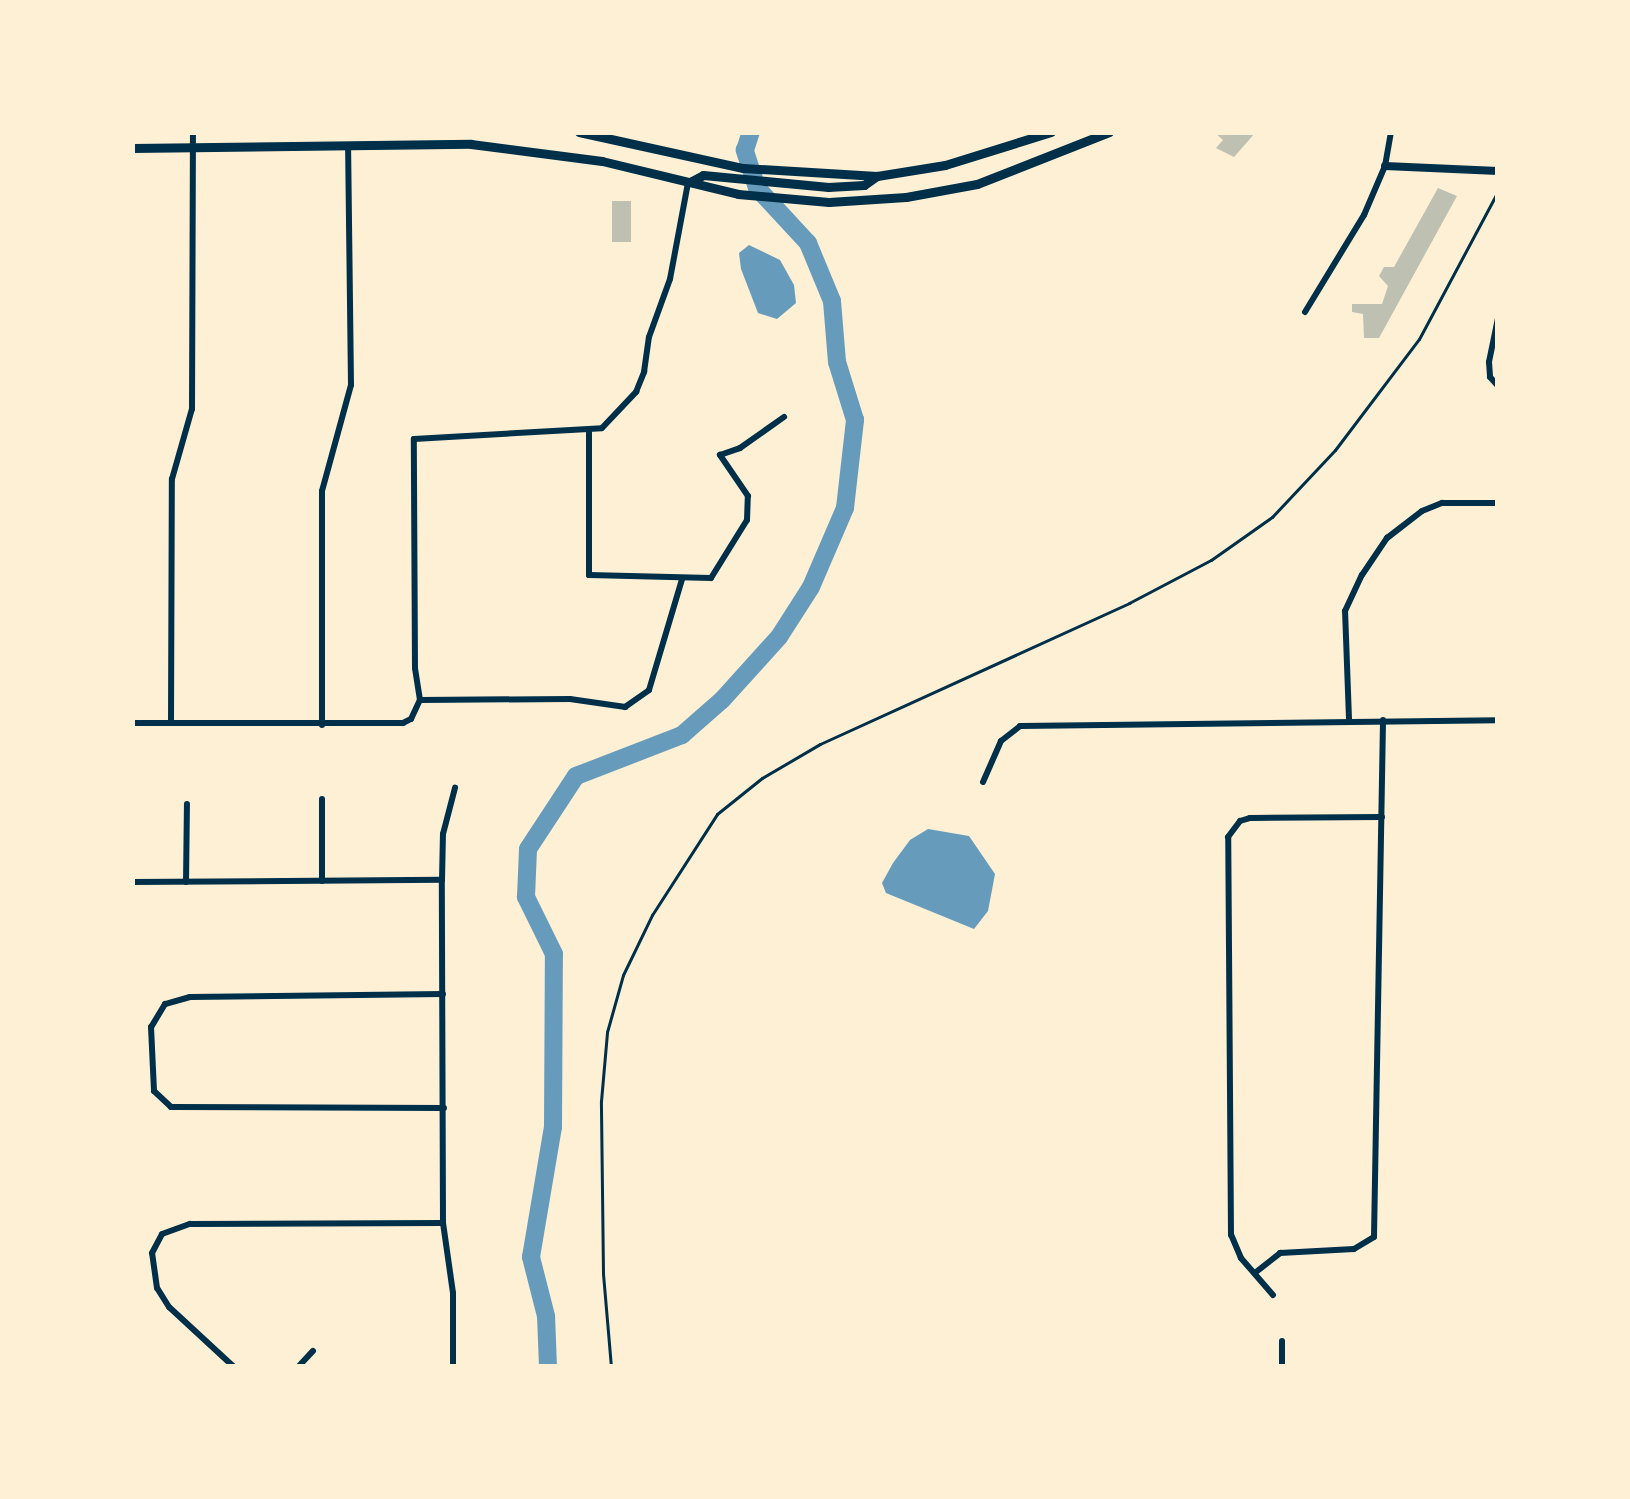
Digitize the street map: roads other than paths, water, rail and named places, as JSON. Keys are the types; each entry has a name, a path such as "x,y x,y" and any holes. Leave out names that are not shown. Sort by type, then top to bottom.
{"main road":[{"path":"579,132 712,162 878,176 1011,147 1051,132"},
{"path":"132,148 348,144 512,148 738,194 796,201 906,197 1018,171 1109,132"},
{"path":"688,183 703,176 780,184 864,185 878,176"}],"street":[{"path":"171,723 172,479 193,396 193,132"},
{"path":"1305,312 1364,215 1384,166 1390,132"},
{"path":"322,725 322,491 351,385 348,144"},
{"path":"1011,147 1018,171"},
{"path":"1384,166 1498,171"},
{"path":"132,723 322,725 411,719 420,700 415,668 414,439 602,428 624,406 644,373 649,337 670,279 688,183"},
{"path":"1498,318 1489,362 1490,377 1498,386"},
{"path":"589,430 590,575 662,573 682,579 711,578 747,520 748,496 720,455 740,448 784,417"},
{"path":"1349,720 1345,611 1355,585 1387,538 1422,511 1442,503 1498,503"},
{"path":"420,700 636,704 650,690 682,579"},
{"path":"1256,1272 1280,1253 1354,1249 1374,1237 1383,720"},
{"path":"983,782 1001,741 1020,726 1498,720"},
{"path":"453,1367 453,1293 443,1223 442,880 443,834 455,788"},
{"path":"322,799 322,881"},
{"path":"186,882 188,804"},
{"path":"1226,813 1236,824"},
{"path":"1273,1295 1241,1258 1231,1235 1228,837 1236,824 1250,818 1382,817"},
{"path":"132,882 442,880"},
{"path":"443,994 190,997 165,1004 151,1027 154,1091 171,1107 444,1108"},
{"path":"234,1367 169,1307 157,1288 152,1252 162,1234 190,1224 443,1223"},
{"path":"1282,1341 1282,1367"},
{"path":"298,1367 313,1351"}],"water":[{"path":"749,245 780,260 794,285 796,303 777,319 758,313 741,269 739,253"},
{"path":"928,829 969,836 995,874 988,911 974,929 886,893 882,883 893,863 910,840"}],"waterway":[{"path":"548,1367 546,1316 531,1257 553,1127 554,954 526,897 528,849 576,776 682,735 722,700 779,637 811,587 845,508 855,420 837,362 832,301 808,243 757,188 745,150 751,132"}]}
